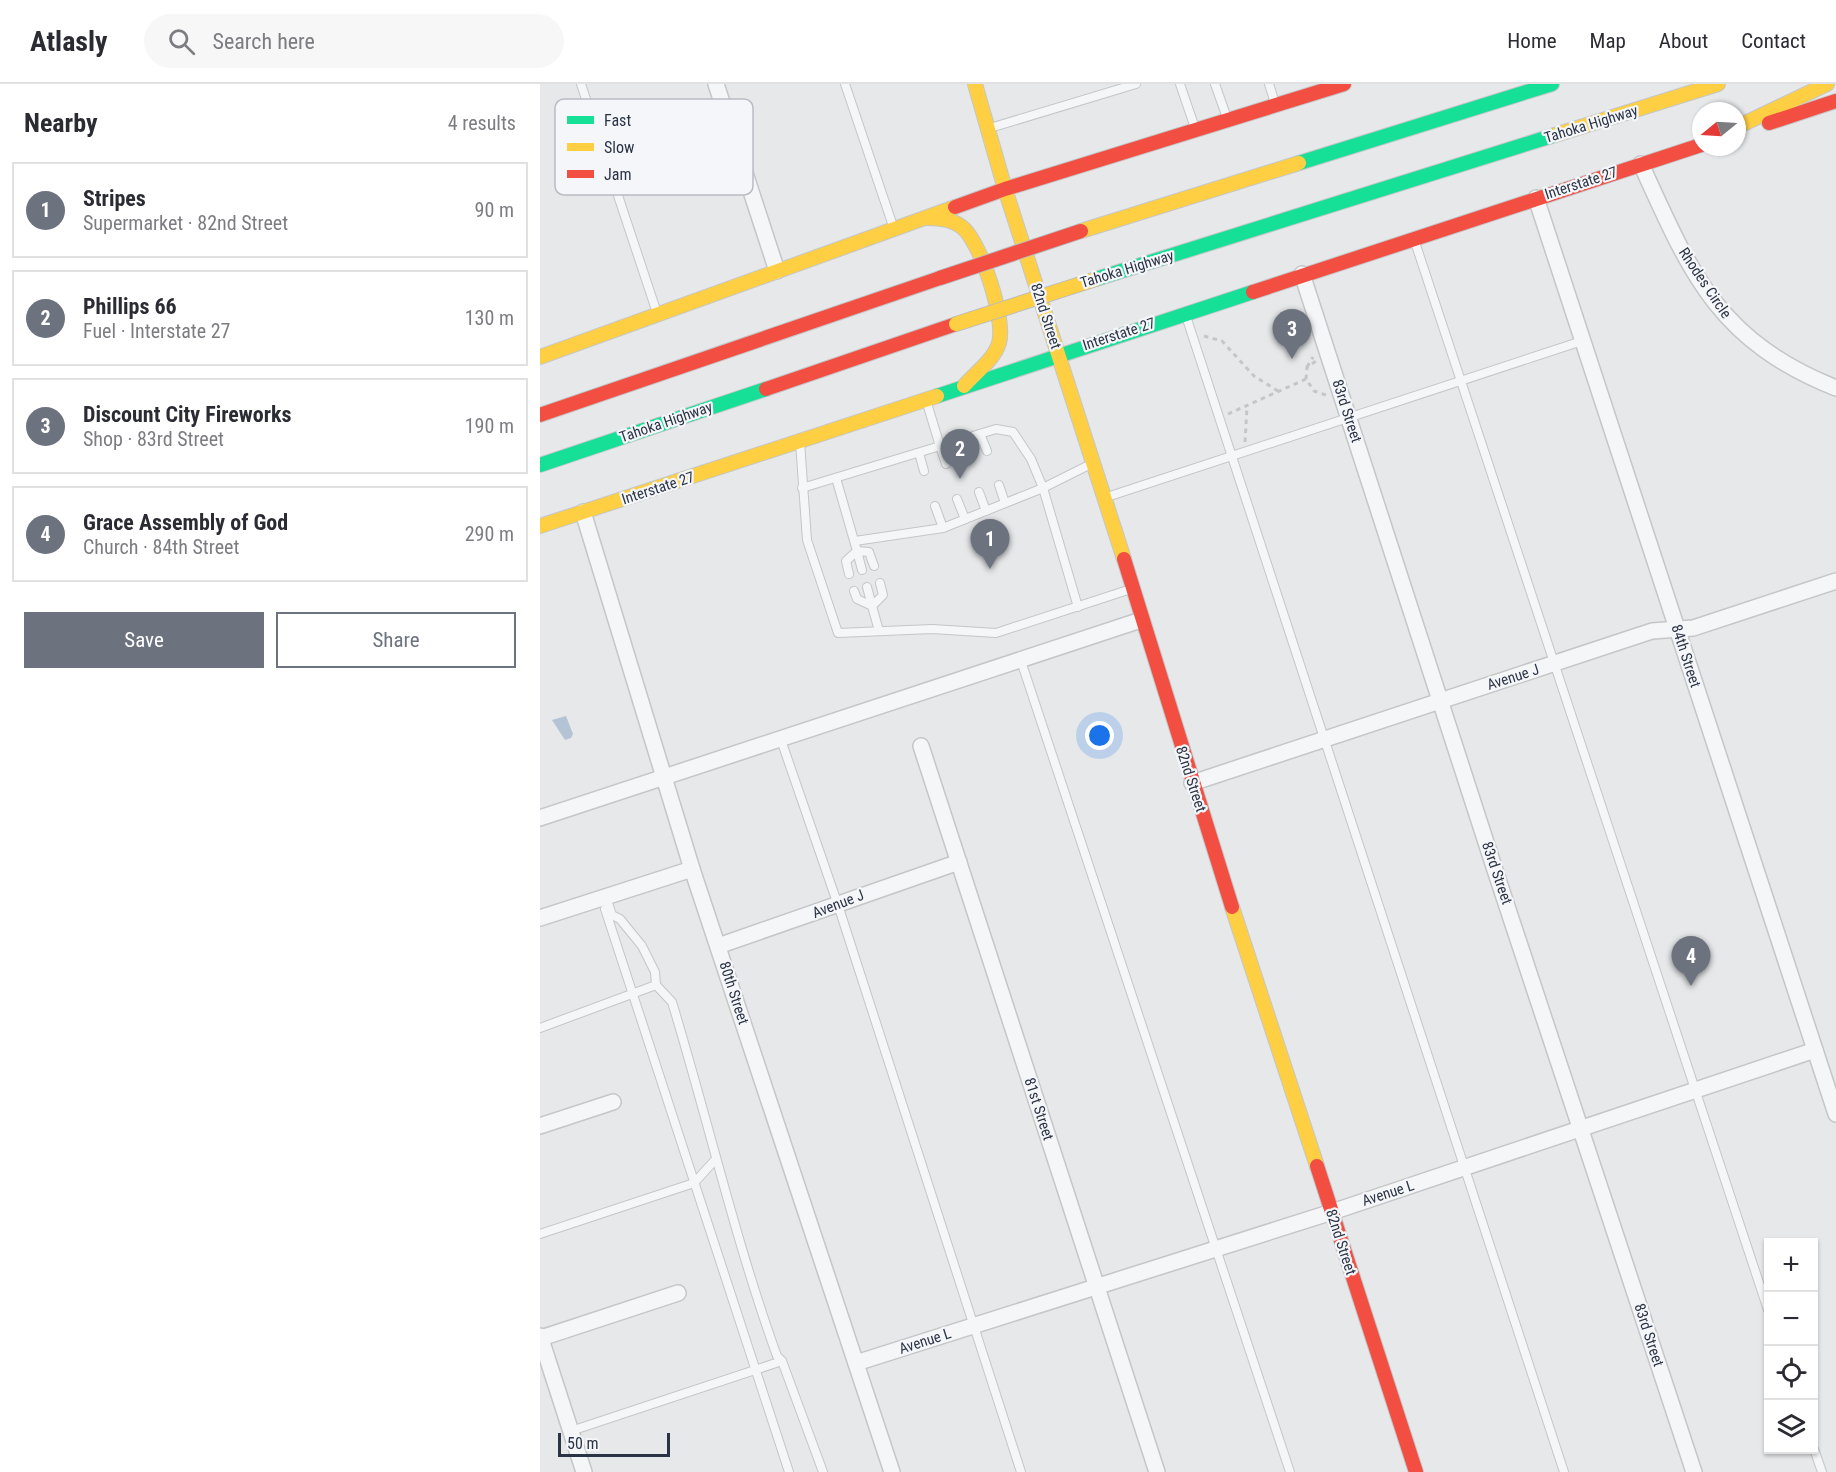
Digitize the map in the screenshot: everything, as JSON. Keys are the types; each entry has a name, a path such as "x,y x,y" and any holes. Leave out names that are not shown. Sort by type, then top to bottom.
{"main road":[{"name":"82nd Street","path":"975,84 1005,189 1094,462 1192,783 1416,1472"},
{"path":"540,357 1005,189 1344,84"},
{"path":"540,415 1081,231 1552,84"},
{"name":"Tahoka Highway","path":"540,465 956,324 1718,84"},
{"path":"1746,123 1827,84"},
{"path":"1746,130 1836,101"},
{"name":"Interstate 27","path":"540,526 1185,312 1692,148"},
{"path":"921,218 952,221 971,236 993,296 999,322 999,342 964,386"}],"street":[{"path":"716,84 721,99"},
{"name":"Rhodes Circle","path":"1641,164 1686,258 1722,313 1767,353 1802,374 1836,388"},
{"path":"752,195 777,271"},
{"name":"84th Street","path":"1536,198 1836,1114"},
{"name":"83rd Street","path":"1302,274 1694,1472"},
{"name":"80th Street","path":"583,512 692,869 892,1472"},
{"name":"Avenue J","path":"1192,783 1652,632 1693,628 1836,581"},
{"path":"540,818 1141,620"},
{"name":"81st Street","path":"921,746 1157,1472"},
{"name":"Avenue J","path":"718,946 838,905 857,895 959,862"},
{"path":"540,918 692,869"},
{"name":"Avenue L","path":"856,1363 1332,1212 1815,1050"},
{"path":"540,1126 613,1102"},
{"path":"584,1472 540,1337 678,1293"}],"lane":[{"path":"581,84 586,99"},
{"path":"845,84 894,228"},
{"path":"988,129 1136,84"},
{"path":"1180,84 1195,130"},
{"path":"1215,84 1227,120"},
{"path":"1269,84 1276,105"},
{"path":"618,195 657,315"},
{"path":"1414,238 1764,1298"},
{"path":"1185,312 1564,1472"},
{"path":"1105,497 1582,341"},
{"path":"926,399 946,464"},
{"path":"802,488 996,429 1013,432 1031,459 1043,488 1078,607"},
{"path":"980,434 987,451"},
{"path":"960,440 966,458"},
{"path":"800,441 807,540 838,633 932,629 996,633 1131,589"},
{"path":"919,453 924,471"},
{"path":"855,541 943,528 1043,488 1094,462"},
{"path":"836,478 862,570"},
{"path":"999,486 1005,503"},
{"path":"979,492 986,511"},
{"path":"957,499 965,519"},
{"path":"935,506 943,528"},
{"path":"849,574 846,561 857,551 869,552 874,566"},
{"path":"872,606 883,595 880,583"},
{"path":"867,587 879,631"},
{"path":"854,591 857,599 872,606"},
{"path":"1021,661 1290,1472"},
{"path":"781,740 838,905 1021,1472"},
{"path":"603,898 612,915 620,920 642,946 655,972 657,985 672,1002 715,1160 759,1307 777,1356 782,1361 823,1472"},
{"path":"603,898 789,1472"},
{"path":"540,1028 633,996 657,985"},
{"path":"540,1234 694,1182 715,1160"},
{"path":"571,1431 782,1361"},
{"path":"1816,1454 1822,1472"}],"path":[{"path":"1191,332 1222,341 1254,376 1278,391"},
{"path":"1307,367 1316,352"},
{"path":"1221,417 1306,379 1314,391 1343,399"},
{"path":"1245,453 1247,406"}],"water":[{"path":"566,716 573,734 571,738 565,740 552,720"}],"traffic: fast":[{"path":"1299,163 1552,84"},
{"path":"1096,279 1555,135"},
{"path":"937,396 1253,292"},
{"path":"540,465 766,389"}],"traffic: slow":[{"path":"975,84 1005,189 1124,559"},
{"path":"1555,135 1718,84"},
{"path":"1746,123 1827,84"},
{"path":"1081,231 1299,163"},
{"path":"540,357 955,207"},
{"path":"927,218 954,222 969,235 984,264 999,317 1000,332 997,349 989,361 964,386"},
{"path":"956,324 1096,279"},
{"path":"540,526 937,396"},
{"path":"1232,907 1317,1166"}],"traffic: jam":[{"path":"955,207 1005,189 1344,84"},
{"path":"1769,123 1836,101"},
{"path":"1253,292 1692,148"},
{"path":"940,278 1081,231"},
{"path":"540,415 940,278"},
{"path":"766,389 956,324"},
{"path":"1124,559 1232,907"},
{"path":"1317,1166 1416,1472"}],"place":[{"name":"Discount City Fireworks","path":"1292,359"},
{"name":"Phillips 66","path":"960,479"},
{"name":"Stripes","path":"990,569"},
{"name":"Grace Assembly of God","path":"1691,986"}]}
